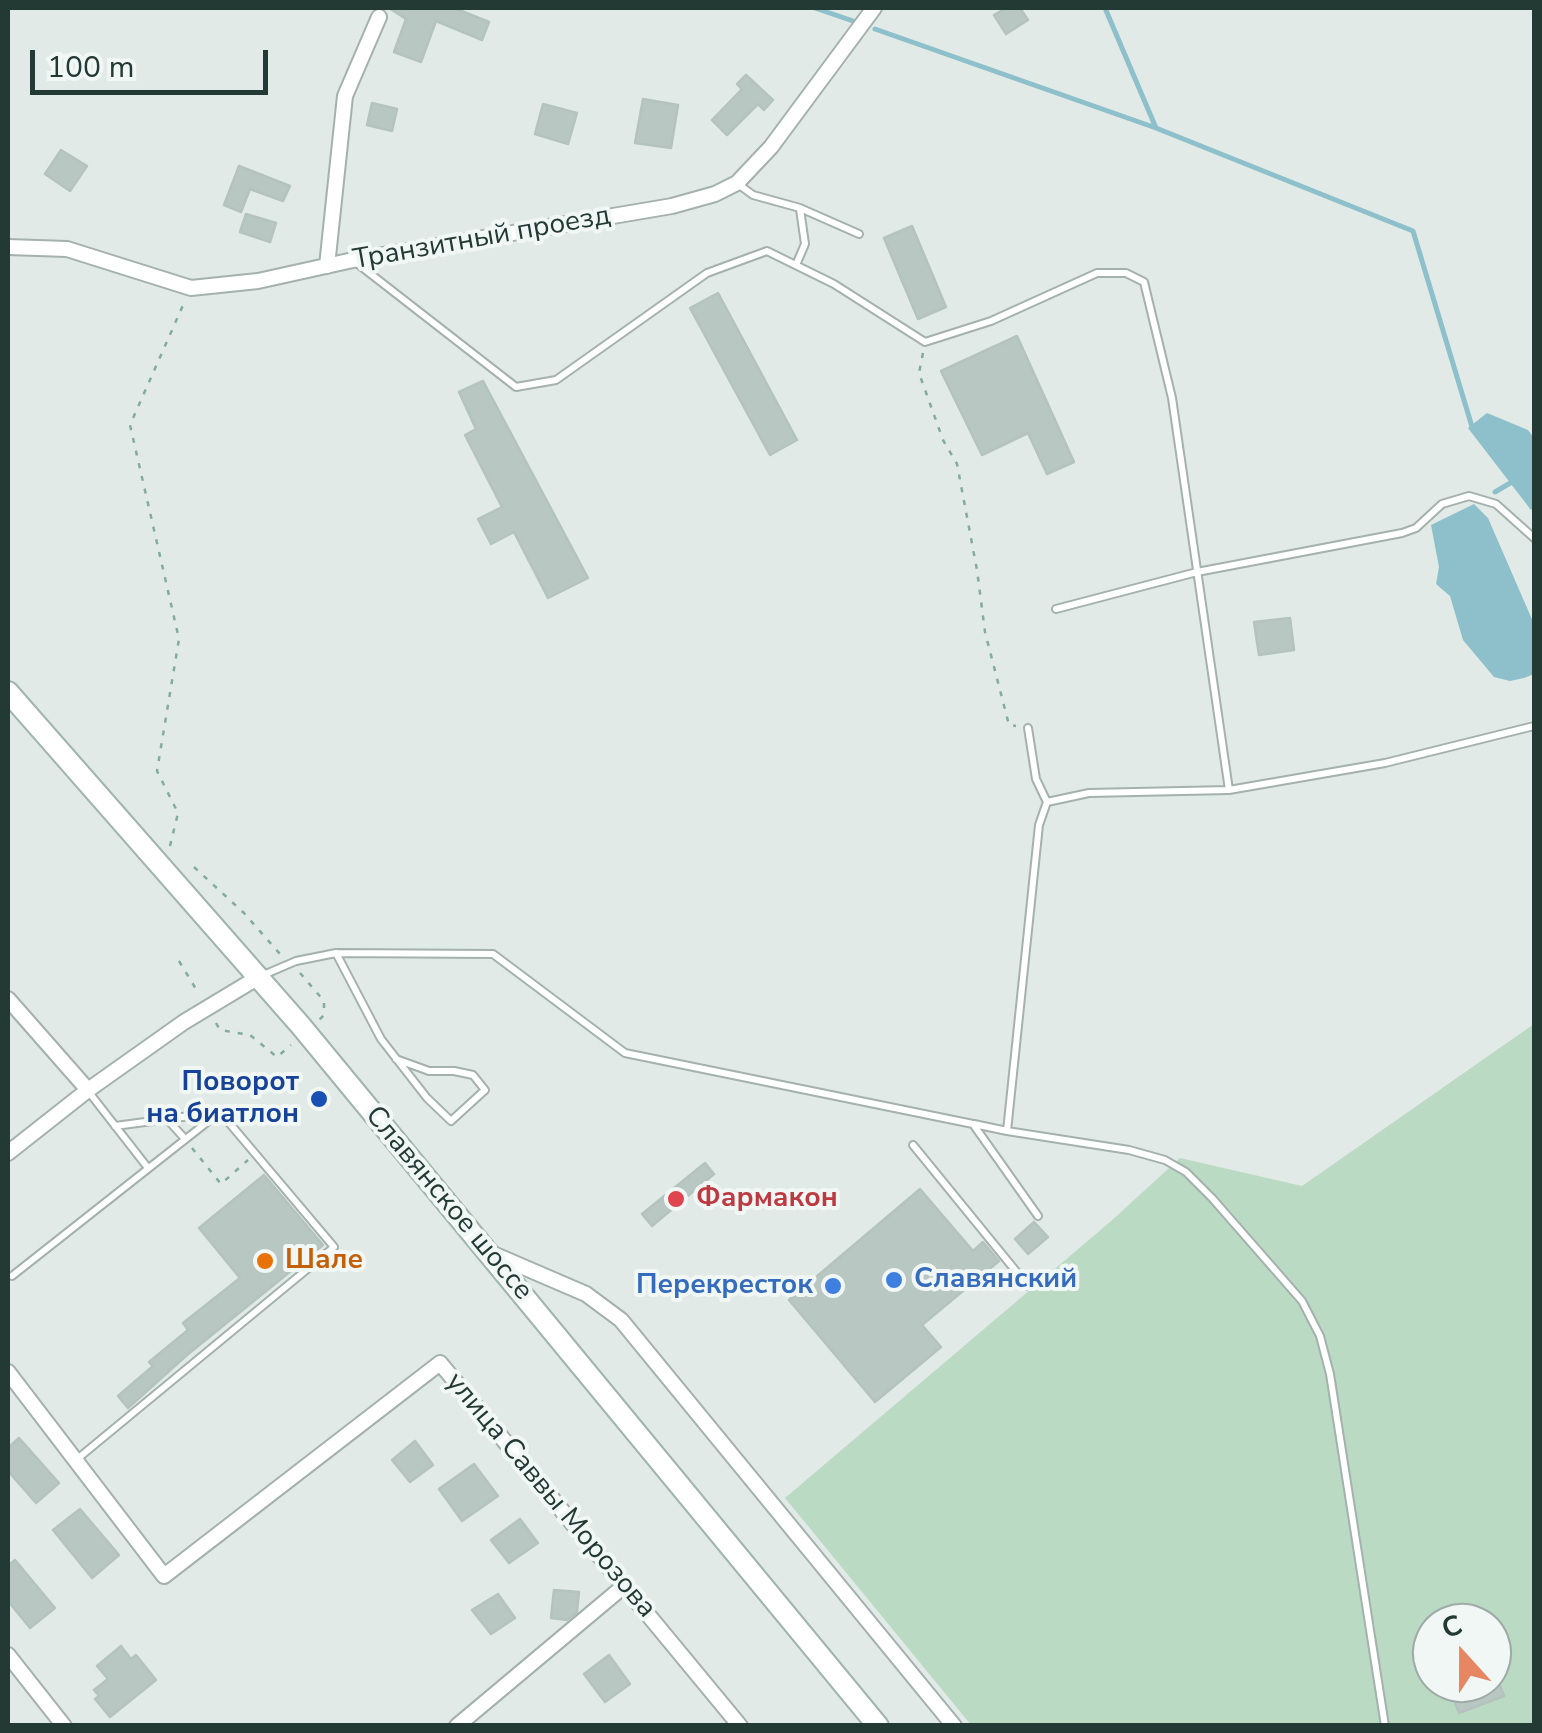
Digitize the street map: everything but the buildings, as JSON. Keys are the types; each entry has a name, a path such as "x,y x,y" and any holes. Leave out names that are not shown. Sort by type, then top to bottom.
{"main road":[{"name":"Славянское шоссе","path":"8,692 489,1252 878,1726"}],"street":[{"name":"Транзитный проезд","path":"8,247 67,249 191,288 258,281 352,260 672,206 715,194 737,183 771,146 874,8"},
{"path":"327,266 345,96 378,17"},
{"path":"8,1154 88,1090 184,1022 257,978"},
{"path":"8,999 88,1090"},
{"path":"489,1252 586,1294 621,1320 954,1726"},
{"name":"улица Саввы Морозова","path":"8,1372 164,1576 440,1364 740,1726"},
{"path":"457,1726 624,1586"},
{"path":"8,1655 64,1726"}],"lane":[{"path":"737,183 753,195 800,208 859,234"},
{"path":"796,266 806,244 800,208"},
{"path":"352,260 516,386 556,380 707,273 767,251 834,284 925,342 991,321 1097,273 1126,273 1144,282 1172,398 1229,790"},
{"path":"1056,610 1197,572 1402,534 1416,528 1442,504 1469,496 1496,504 1534,538"},
{"path":"1047,802 1089,793 1229,790 1385,763 1534,726"},
{"path":"1007,1131 1039,826 1047,802 1036,779 1028,728"},
{"path":"257,978 296,960 336,953 493,954 625,1053 1007,1131 1129,1150 1165,1160 1186,1172 1302,1301 1320,1336 1330,1374 1386,1726"},
{"path":"336,953 381,1040 396,1059 427,1098 451,1121 484,1090 473,1075 429,1071 396,1059"},
{"path":"88,1090 148,1168"},
{"path":"115,1126 220,1112"},
{"path":"12,1276 220,1112"},
{"path":"76,1460 334,1247 220,1112"},
{"path":"166,1119 185,1140"},
{"path":"972,1124 1038,1216"},
{"path":"913,1145 1028,1286"}],"path":[{"path":"164,873 178,813 157,771 178,640 130,425 191,288"},
{"path":"925,342 920,374 943,440 956,464 998,686 1009,725 1028,728"},
{"path":"194,867 244,913"},
{"path":"185,1140 220,1184 256,1154"}],"green space":[{"path":"1534,1024 1534,1725 971,1725 785,1498 1180,1158 1302,1186"}],"water":[{"path":"1487,413 1528,430 1534,438 1531,510 1468,428"},
{"path":"1474,504 1488,518 1534,624 1534,674 1524,678 1510,681 1494,677 1463,640 1450,596 1436,584 1439,567 1431,525"}],"waterway":[{"path":"815,8 853,21"},
{"path":"1105,8 1156,128"},
{"path":"875,29 1156,128 1413,231 1473,430"},
{"path":"1495,492 1512,482"}],"place":[{"name":"Поворот на биатлон","path":"319,1099"},
{"name":"Фармакон","path":"676,1199"},
{"name":"Шале","path":"265,1261"},
{"name":"Славянский","path":"894,1280"},
{"name":"Перекресток","path":"833,1286"}]}
